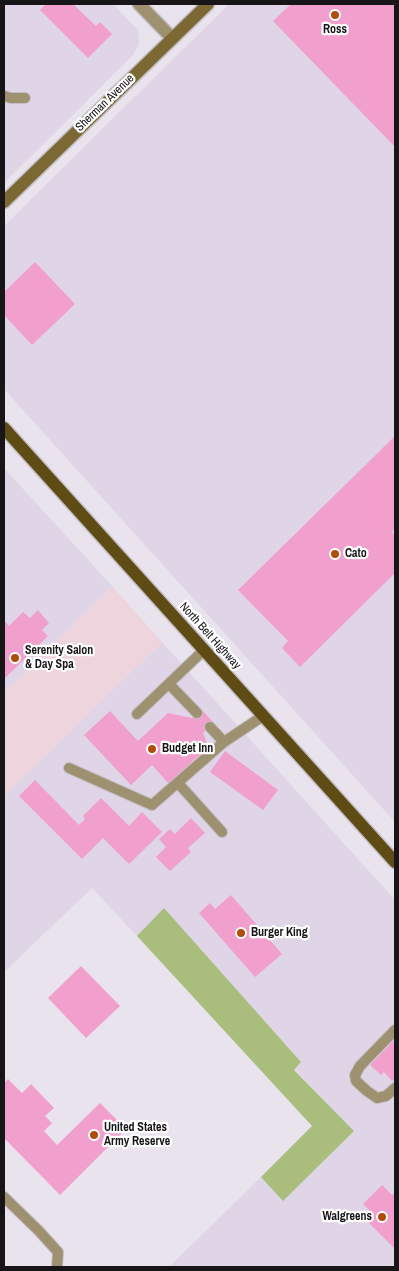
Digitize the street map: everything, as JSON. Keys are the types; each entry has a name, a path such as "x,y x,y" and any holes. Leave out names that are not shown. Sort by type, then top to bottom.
{"main road":[{"name":"North Belt Highway","path":"4,428 395,862"}],"street":[{"path":"139,4 172,38"},
{"name":"Sherman Avenue","path":"4,202 208,4"}],"lane":[{"path":"4,96 25,98"},
{"path":"137,714 204,650"},
{"path":"169,684 197,713"},
{"path":"69,768 152,805 224,742 263,716"},
{"path":"210,727 224,742"},
{"path":"178,783 222,832"},
{"path":"395,1030 360,1066 355,1075 356,1081 377,1098 386,1096 395,1088"},
{"path":"4,1197 58,1252 57,1267"}],"shaded area":[{"path":"4,4 113,4 138,30 139,44 133,55 4,183"},
{"path":"229,4 395,4 395,822 4,389 4,226"},
{"path":"4,468 112,586 4,693"},
{"path":"112,586 162,642 4,796 4,693"},
{"path":"162,642 395,900 395,1267 169,1267 261,1177 283,1200 354,1131 294,1069 301,1062 164,909 137,936 92,888 4,972 4,796"}],"green space":[{"path":"164,908 301,1062 294,1070 354,1131 283,1201 261,1177 312,1126 137,936"}],"building":[{"path":"46,4 73,4 96,26 100,22 112,34 88,58 40,10"},
{"path":"291,4 395,4 395,147 273,21"},
{"path":"35,262 75,304 32,345 4,315 4,292"},
{"name":"Cato","path":"395,436 395,529 392,532 395,536 395,573 300,667 282,648 288,641 238,590"},
{"name":"Serenity Salon & Day Spa","path":"38,610 49,623 42,630 48,636 4,679 4,622 9,626 23,612 30,618"},
{"name":"Budget Inn","path":"201,709 214,723 203,733 207,744 206,755 197,757 169,784 152,765 131,785 84,735 110,711 138,741 168,713 192,718"},
{"path":"225,751 278,790 263,810 210,772"},
{"path":"35,780 79,825 85,819 83,816 101,798 129,826 142,812 162,832 129,864 103,838 82,859 19,796"},
{"path":"191,818 205,833 188,848 191,852 170,871 156,857 166,847 159,839 170,829 175,834"},
{"name":"Burger King","path":"231,895 282,954 255,977 199,913 210,903 215,909"},
{"path":"81,966 120,1006 86,1038 48,998"},
{"path":"395,1039 395,1078 392,1081 384,1072 381,1075 370,1065"},
{"name":"United States Army Reserve","path":"8,1079 22,1093 31,1084 54,1108 45,1116 52,1123 44,1131 57,1145 100,1103 126,1129 60,1195 4,1138 4,1083"},
{"name":"Walgreens","path":"382,1185 392,1195 395,1192 395,1249 366,1220 373,1214 363,1204"}],"place":[{"name":"Ross","path":"335,15"},
{"name":"Cato","path":"335,554"},
{"name":"Serenity Salon & Day Spa","path":"15,658"},
{"name":"Budget Inn","path":"152,749"},
{"name":"Burger King","path":"241,933"},
{"name":"United States Army Reserve","path":"94,1135"},
{"name":"Walgreens","path":"382,1217"}]}
